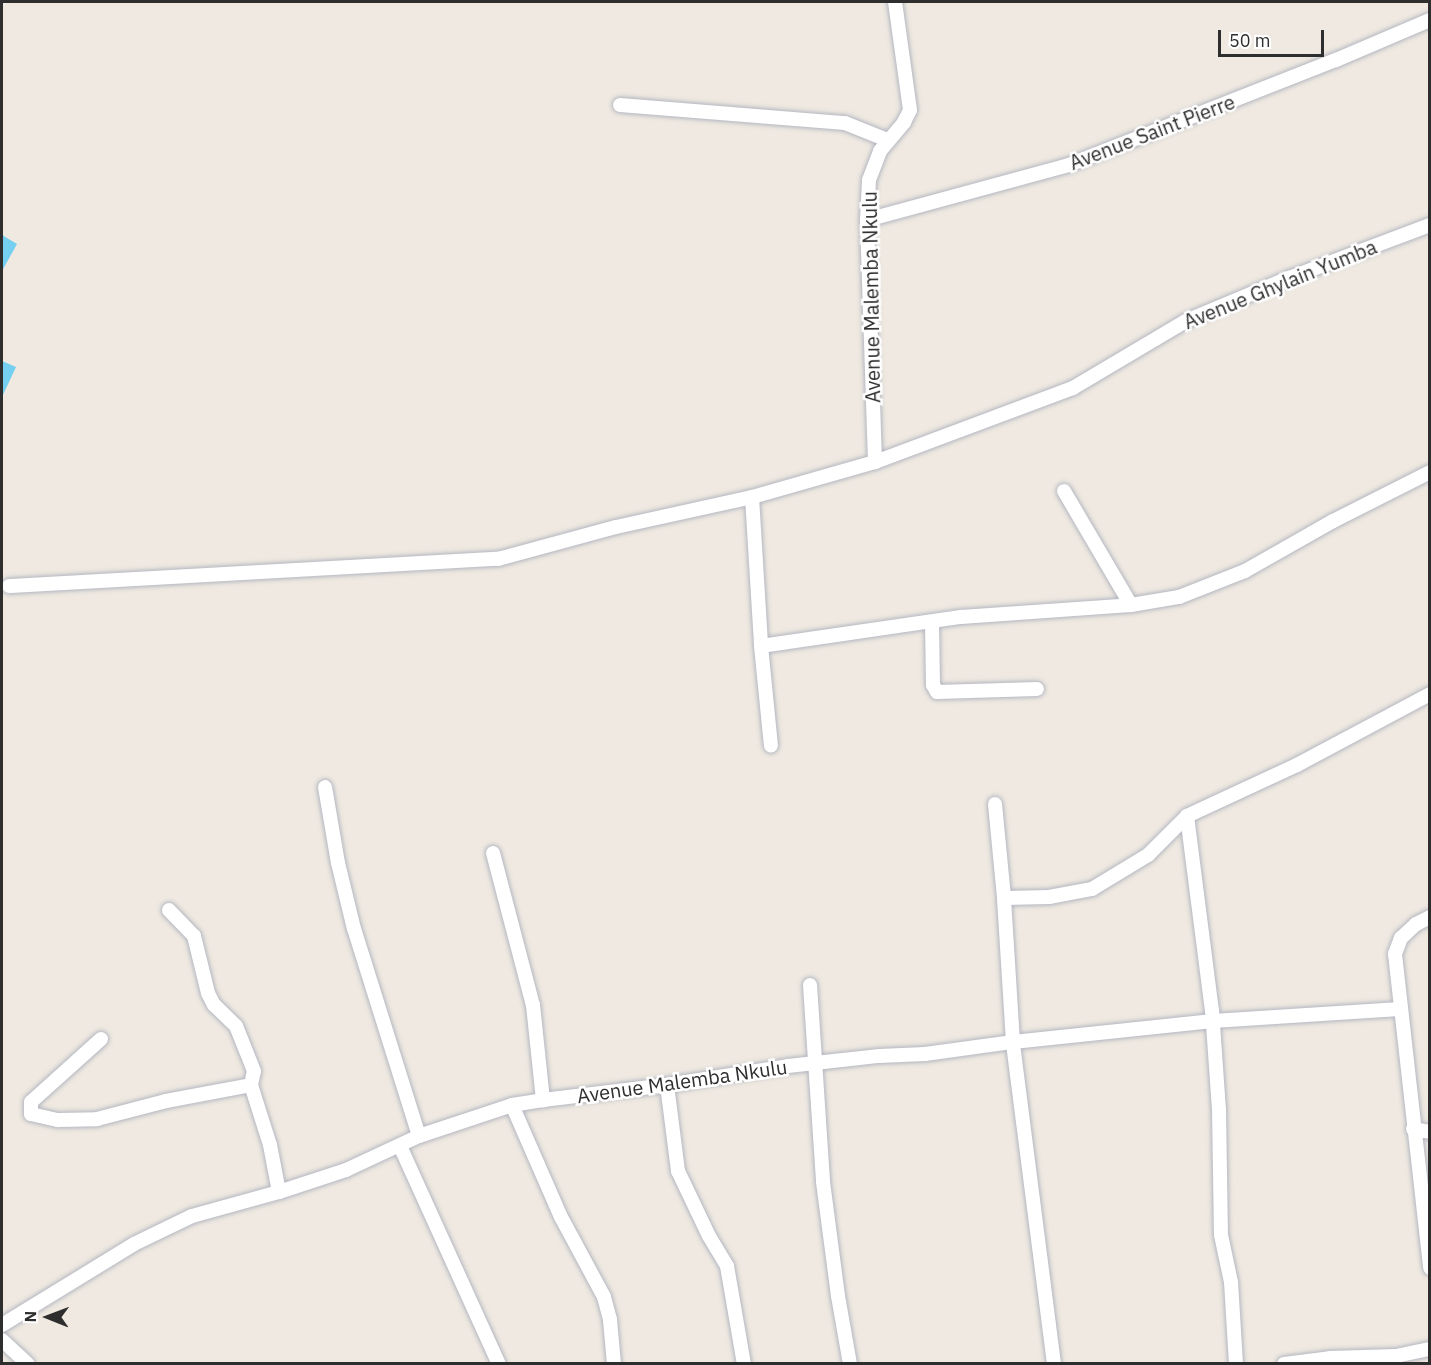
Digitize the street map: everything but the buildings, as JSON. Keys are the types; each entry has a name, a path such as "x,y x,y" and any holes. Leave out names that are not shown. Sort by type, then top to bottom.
{"street":[{"name":"Avenue Malemba Nkulu","path":"875,462 867,220 869,180 874,163 887,140 904,122 910,110 895,2"},
{"name":"Avenue Saint Pierre","path":"867,220 1069,165 1336,60 1430,20"},
{"path":"620,105 845,123 887,140"},
{"name":"Avenue Ghylain Yumba","path":"9,586 498,559 616,527 752,497 875,462 1073,388 1195,317 1289,278 1430,225"},
{"path":"761,646 991,614 1131,605 1179,597 1245,571 1333,521 1430,472"},
{"path":"1064,491 1131,605"},
{"path":"752,497 761,646 771,746"},
{"path":"932,622 933,685 937,692 1038,689"},
{"path":"1004,898 1056,896 1092,889 1148,855 1186,816 1297,765 1430,694"},
{"path":"325,787 338,863 354,929 419,1136"},
{"path":"995,804 1004,898 1013,1042 1054,1364"},
{"path":"1186,816 1214,1021 1220,1120 1221,1235 1232,1282 1236,1364"},
{"path":"493,854 533,1005 543,1100"},
{"path":"170,910 194,936 207,993 214,1005 236,1026 254,1071 251,1085 270,1145 279,1192"},
{"path":"1430,917 1406,932 1397,943 1395,954 1430,1268"},
{"path":"810,985 823,1182 838,1296 850,1364"},
{"name":"Avenue Malemba Nkulu","path":"2,1325 134,1244 192,1216 279,1192 346,1170 419,1136 512,1105 736,1073 879,1056 950,1052 1013,1042 1214,1021 1400,1009"},
{"path":"101,1039 31,1102 31,1114 58,1120 97,1119 166,1101 251,1085"},
{"path":"668,1084 678,1171 700,1220 727,1266 744,1364"},
{"path":"512,1105 566,1226 604,1297 610,1320 614,1364"},
{"path":"1413,1129 1430,1132"},
{"path":"400,1146 499,1364"},
{"path":"2,1340 28,1364"},
{"path":"1284,1364 1330,1358 1396,1356 1430,1348"}],"water":[{"path":"2,235 17,244 2,271"},
{"path":"2,361 16,367 2,397"}]}
